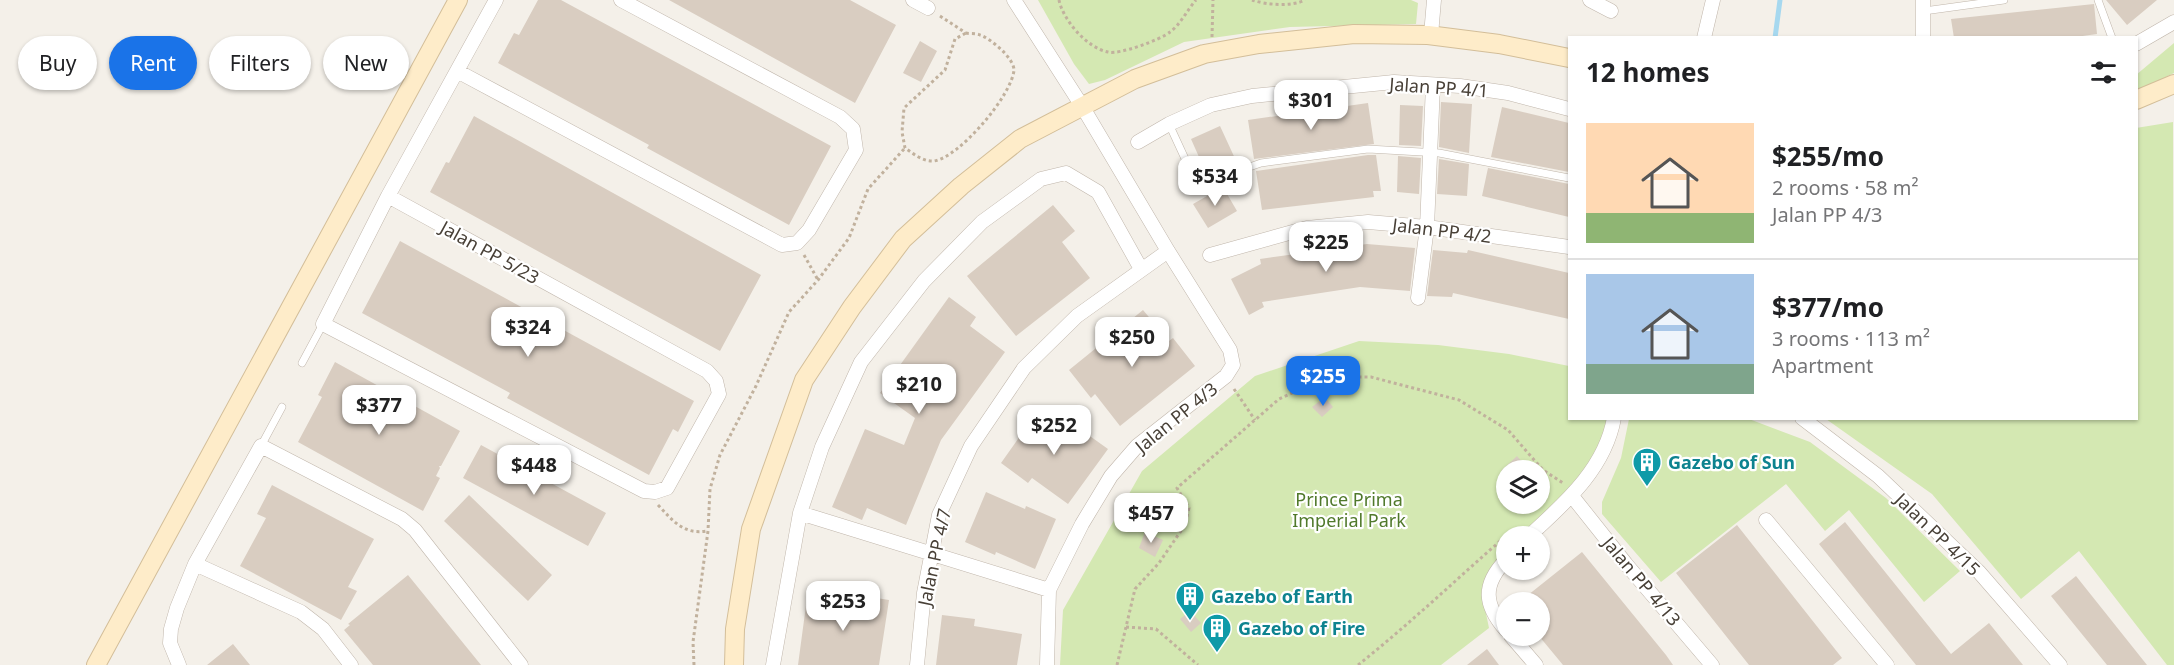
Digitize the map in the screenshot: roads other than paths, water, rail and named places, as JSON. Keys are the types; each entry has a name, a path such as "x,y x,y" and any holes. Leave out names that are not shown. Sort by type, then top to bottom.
{"street":[{"path":"96,665 458,0"},
{"path":"322,324 388,196 495,0"},
{"path":"457,71 782,245 796,243 809,230 856,150 853,129 840,117 621,0"},
{"path":"913,0 928,8"},
{"path":"1014,0 1082,106 1168,251"},
{"path":"1431,35 1434,0"},
{"path":"1590,0 1611,11"},
{"path":"1704,36 1713,0"},
{"path":"1923,36 1924,5"},
{"path":"2138,43 2174,22"},
{"path":"734,665 735,629 751,529 804,380 852,307 903,239 961,186 1020,139 1135,79 1204,54 1259,44 1354,34 1431,35 1499,44 1568,58"},
{"name":"Jalan PP 4/1","path":"1138,142 1169,124 1211,105 1252,96 1394,82 1460,86 1508,93 1568,109"},
{"path":"2138,99 2174,84"},
{"path":"1418,298 1427,227 1432,85"},
{"path":"773,665 800,513 822,447 861,362 924,281 982,222 1041,179 1066,173 1098,192 1141,270"},
{"name":"Jalan PP 5/23","path":"322,324 644,491 655,492 667,488 719,394 716,381 707,371 388,196"},
{"name":"Jalan PP 4/2","path":"1210,255 1307,228 1368,222 1427,227 1568,247"},
{"name":"Jalan PP 4/7","path":"917,665 924,593 939,515 971,446 1024,368 1077,316 1168,251"},
{"name":"Jalan PP 4/3","path":"1047,665 1049,590 1082,524 1111,476 1137,446 1229,371 1230,350 1168,251"},
{"path":"1538,526 1566,493 1596,466 1613,420"},
{"name":"Jalan PP 4/15","path":"1805,420 1878,476 1978,572 2060,665"},
{"path":"179,665 170,644 171,629 177,608 195,564 261,446 402,519 415,530 521,665"},
{"name":"Jalan PP 4/13","path":"1566,493 1712,665"},
{"path":"800,513 1049,590"},
{"path":"1766,520 1887,665"},
{"path":"195,564 301,612 323,629 351,665"},
{"path":"1496,572 1488,589 1496,619"},
{"path":"1520,646 1536,665"}],"lane":[{"path":"1924,5 2004,0"},
{"path":"2098,0 2111,36"},
{"path":"1169,124 1193,176 1200,182 1261,163 1368,149 1430,153 1568,178"},
{"path":"302,363 322,324"},
{"path":"261,446 282,407"}],"waterway":[{"path":"1775,36 1780,0"}],"place":[{"name":"Gazebo of Sun","path":"1647,488"},
{"name":"Gazebo of Earth","path":"1190,622"},
{"name":"Gazebo of Fire","path":"1217,654"}],"park label":[{"name":"Prince Prima Imperial Park","path":"1349,509"}]}
